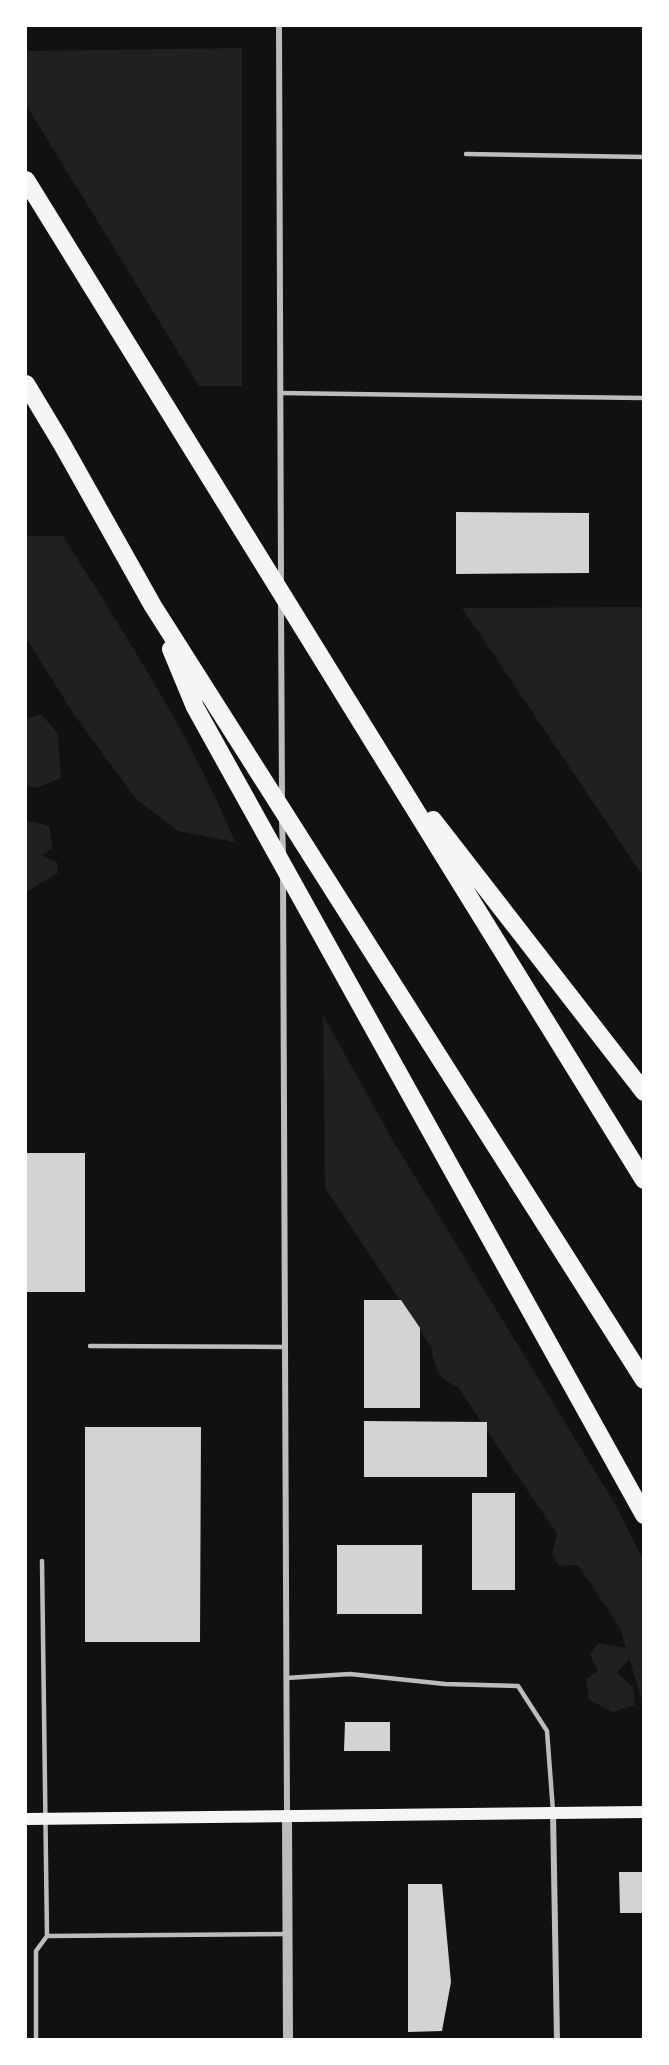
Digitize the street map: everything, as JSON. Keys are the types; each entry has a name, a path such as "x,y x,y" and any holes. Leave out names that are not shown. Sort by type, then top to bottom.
{"highway":[{"path":"26,180 644,1180"},
{"path":"26,384 153,606 644,1380"},
{"path":"153,606 195,707 644,1515"},
{"path":"375,746 644,1092"}],"main road":[{"path":"26,1819 644,1812"}],"street":[{"path":"279,26 288,2040"},
{"path":"553,1813 556,2040"}],"lane":[{"path":"466,154 644,157"},
{"path":"280,393 644,398"},
{"path":"90,1346 285,1347"},
{"path":"36,2040 36,1951 47,1936 42,1561"},
{"path":"286,1678 350,1674 445,1684 518,1686 547,1731 553,1813"},
{"path":"47,1936 288,1934"}],"shaded area":[{"path":"242,48 242,386 199,386 26,105 26,51"},
{"path":"26,536 63,536 177,723 235,842 178,831 137,800 75,716 26,638"},
{"path":"644,607 643,876 462,608"},
{"path":"41,714 58,734 61,778 37,788 26,786 26,719"},
{"path":"26,820 49,826 53,848 43,856 57,862 58,873 26,892"},
{"path":"323,1015 392,1139 618,1509 643,1560 643,1703 629,1658 617,1673 633,1687 635,1705 613,1712 589,1700 586,1679 598,1671 590,1654 598,1643 626,1648 621,1630 578,1565 559,1566 552,1554 557,1534 458,1387 445,1380 438,1372 431,1347 325,1188"}],"building":[{"path":"456,512 589,513 589,573 456,574"},
{"path":"26,1153 85,1153 85,1292 26,1292"},
{"path":"364,1300 401,1300 420,1328 420,1408 364,1408"},
{"path":"364,1421 487,1422 487,1477 364,1477"},
{"path":"85,1427 201,1427 200,1642 85,1642"},
{"path":"472,1493 515,1493 515,1590 472,1590"},
{"path":"337,1545 422,1545 422,1614 337,1614"},
{"path":"345,1722 390,1722 390,1751 344,1751"},
{"path":"619,1872 644,1872 644,1913 620,1913"},
{"path":"408,1884 442,1884 451,1982 442,2031 408,2032"}]}
